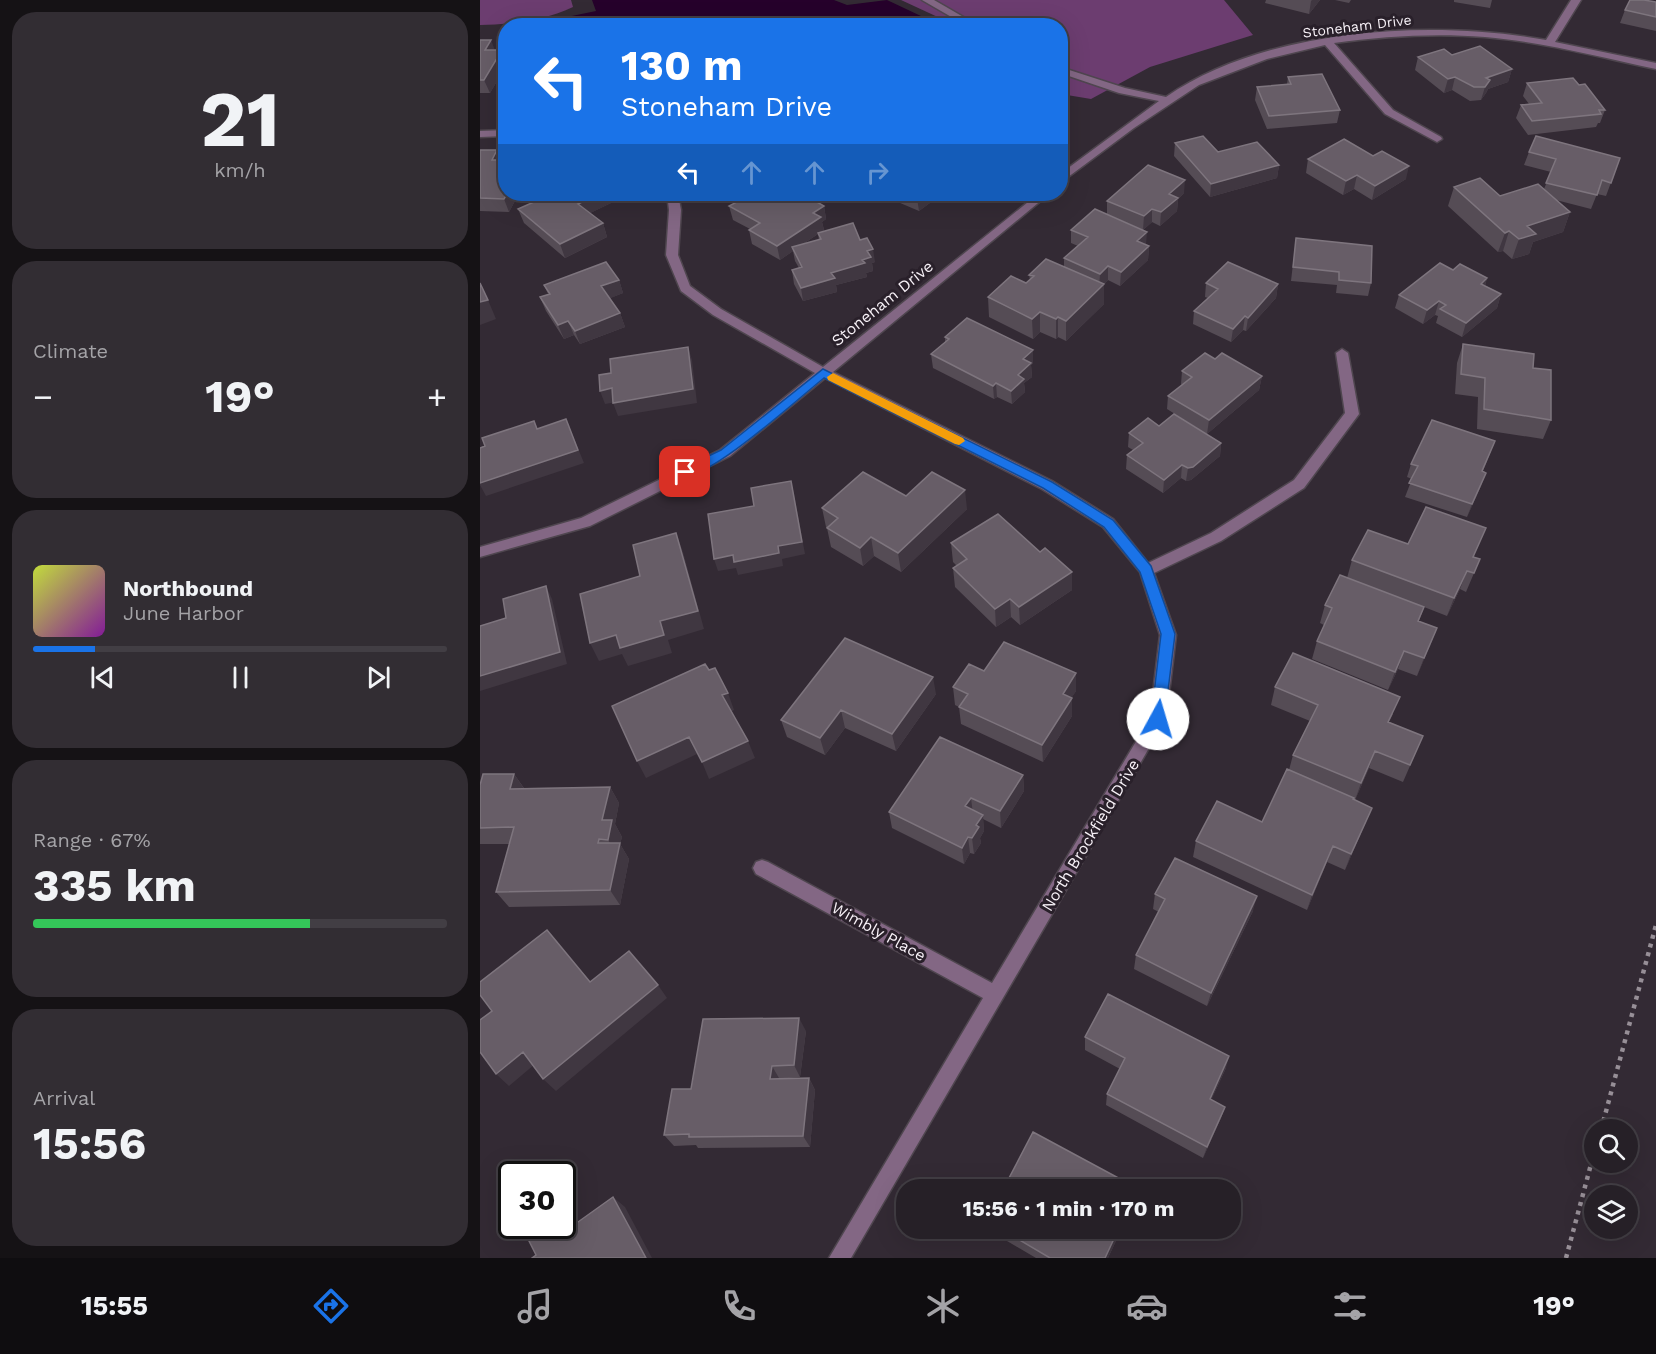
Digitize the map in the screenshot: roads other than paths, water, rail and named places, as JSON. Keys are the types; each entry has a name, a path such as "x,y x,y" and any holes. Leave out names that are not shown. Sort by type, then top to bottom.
{"street":[{"path":"927,0 960,18"},
{"path":"1549,44 1575,0"},
{"name":"Stoneham Drive","path":"1068,173 1109,140 1201,80 1263,57 1328,42 1401,33 1465,33 1549,44 1656,66"},
{"path":"1328,42 1389,112 1437,139"},
{"path":"1068,73 1124,91 1168,100"},
{"path":"480,134 498,133"},
{"name":"North Brockfield Drive","path":"673,201 675,210 672,255 685,288 717,312 823,372 1047,485 1108,523 1146,570 1168,634 1158,719 839,1258"},
{"name":"Stoneham Drive","path":"480,552 585,522 725,453 1035,201"},
{"path":"1146,570 1216,537 1299,484 1352,414 1342,353"},
{"name":"Wimbly Place","path":"762,868 995,995"}]}
